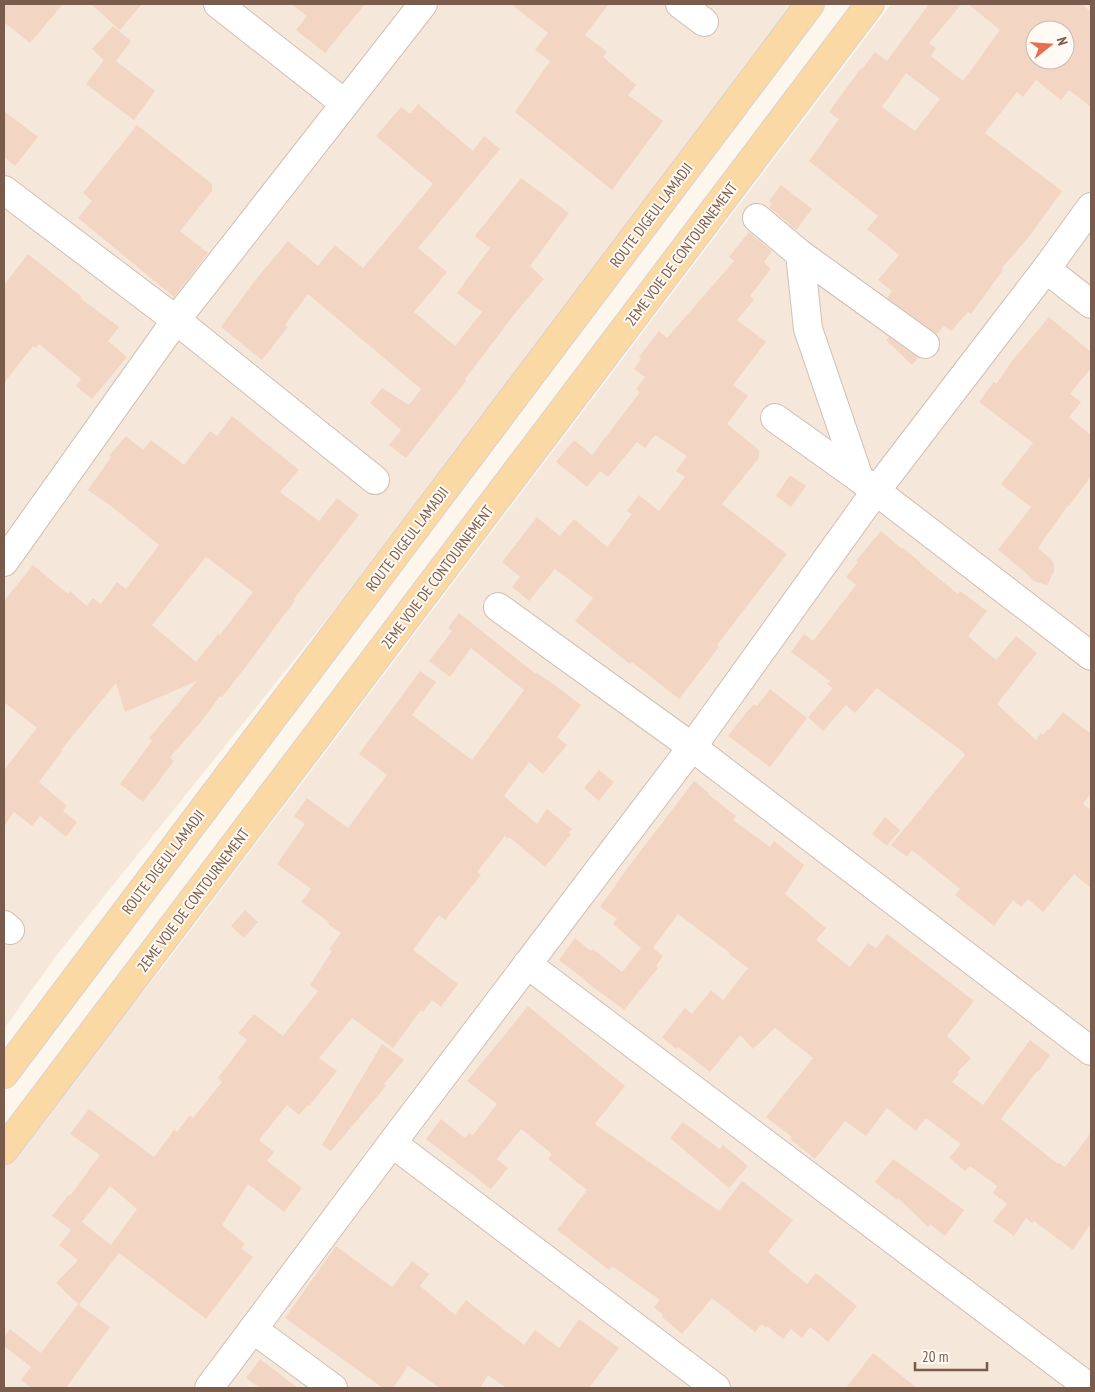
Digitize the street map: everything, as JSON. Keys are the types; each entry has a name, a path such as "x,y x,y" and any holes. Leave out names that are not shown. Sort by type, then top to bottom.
{"main road":[{"name":"ROUTE DIGEUL LAMADJI","path":"4,1074 810,4"},
{"name":"2EME VOIE DE CONTOURNEMENT","path":"4,1150 870,4"}],"street":[{"path":"218,4 344,103"},
{"path":"4,562 176,320 423,4"},
{"path":"680,4 704,22"},
{"path":"4,190 176,320 375,480"},
{"path":"209,1388 692,747 867,485 1046,270 1091,207"},
{"path":"757,218 800,254 925,344"},
{"path":"800,254 808,329 867,485"},
{"path":"1046,270 1091,304"},
{"path":"775,418 867,485 1091,656"},
{"path":"498,607 692,747 1091,1051"},
{"path":"527,964 1090,1388"},
{"path":"392,1143 716,1388"},
{"path":"253,1329 333,1388"}],"shaded area":[{"path":"4,4 822,4 56,956 4,1029"},
{"path":"891,4 1091,4 1091,1388 4,1388 4,1163 162,968"}],"building":[{"path":"4,4 63,4 30,43 4,22"},
{"path":"91,4 142,4 120,30"},
{"path":"291,4 365,4 325,53 296,30 307,16"},
{"path":"511,4 609,4 585,35 607,52 603,57 636,85 628,95 663,121 612,190 515,112 550,61 535,50 548,33"},
{"path":"929,4 962,4 929,43 936,48 931,56 963,81 1000,30 968,4 1082,4 1091,12 1091,107 1069,90 1061,100 1036,80 1023,97 1017,92 985,133 1062,191 1028,238 1002,268 1003,270 971,314 968,312 951,331 944,326 937,334 887,298 892,291 878,280 899,255 867,229 878,216 809,161 839,119 829,112 875,52 887,61","holes":["906,73 940,99 915,131 882,107"]},
{"path":"113,26 131,41 116,61 155,91 134,120 86,84 104,60 92,49"},
{"path":"418,104 473,151 484,136 500,149 418,248 447,272 414,312 455,346 482,312 457,293 490,248 475,236 521,178 569,213 530,266 544,279 516,312 465,379 466,381 406,458 389,445 401,430 370,403 382,388 409,405 421,389 308,294 285,325 288,327 262,360 221,327 253,283 288,241 318,266 335,245 363,268 433,184 376,136 401,107 410,114"},
{"path":"4,111 38,137 15,166 4,157"},
{"path":"137,125 212,184 212,191 180,231 208,253 174,297 78,218 92,201 83,193"},
{"path":"781,185 812,209 796,230 769,207 772,204 769,201"},
{"path":"749,232 772,251 764,262 771,269 750,296 754,300 737,320 766,342 733,385 748,396 727,424 759,450 759,458 722,504 787,554 717,645 719,647 679,699 575,621 593,598 555,569 529,601 512,587 520,577 502,562 537,517 560,536 574,519 607,547 632,514 627,511 639,495 659,511 685,477 676,471 687,456 655,435 645,448 637,442 608,477 600,471 587,487 556,462 574,440 592,455 640,392 636,389 645,377 634,369 641,359 639,357 659,331 667,338 734,261 729,257"},
{"path":"28,254 82,297 80,298 119,327 108,341 127,357 92,399 76,386 81,379 39,344 36,348 33,346 4,383 4,285"},
{"path":"1049,317 1091,352 1091,368 1070,394 1081,402 1069,417 1091,435 1091,476 1038,548 1051,559 1054,565 1054,572 1047,585 1033,581 998,550 1031,507 1001,484 1033,443 979,402 994,382 996,384 1012,361"},
{"path":"889,337 918,358 912,365 886,340"},
{"path":"232,416 299,470 280,492 319,521 337,498 359,515 293,600 295,601 251,660 170,757 174,761 143,802 120,784 152,741 149,738 197,681 125,712 116,683 61,750 39,782 67,806 63,811 77,822 66,837 40,816 32,826 14,812 4,826 4,770 37,728 4,702 4,601 33,565 68,594 70,591 87,606 93,598 101,604 117,582 126,589 159,545 88,490 111,457 109,456 126,436 143,450 151,440 184,465 210,431 217,436","holes":["206,557 253,592 220,635 218,634 196,662 152,625"]},
{"path":"790,475 806,486 791,507 776,496"},
{"path":"881,531 958,594 960,591 987,611 968,636 996,660 1016,636 1037,653 997,704 1036,740 1041,733 1043,735 1049,730 1063,712 1091,734 1091,793 1083,804 1091,810 1091,888 1074,874 1043,912 1028,899 1021,907 1013,900 994,926 955,895 960,889 912,850 907,857 891,845 965,755 963,752 877,688 855,713 846,705 823,731 808,717 833,688 827,684 830,681 791,652 804,634 813,641 856,585 846,577 858,562 856,561"},
{"path":"459,613 536,674 552,683 581,705 557,737 567,745 543,774 529,762 504,796 537,824 547,809 572,829 569,832 571,834 545,867 509,837 508,839 505,836 477,872 481,875 445,920 439,915 413,950 458,984 441,1007 432,1000 423,1012 421,1010 393,1048 352,1018 319,1058 337,1071 309,1106 299,1115 287,1105 259,1140 274,1152 267,1161 302,1188 284,1212 248,1184 222,1225 245,1244 241,1248 253,1257 206,1319 119,1253 79,1305 110,1327 66,1388 31,1388 21,1380 31,1367 4,1346 4,1337 10,1329 41,1353 78,1304 56,1283 78,1260 59,1245 71,1230 52,1216 69,1194 70,1196 100,1155 70,1134 89,1109 154,1157 174,1130 177,1132 190,1115 193,1118 222,1082 218,1078 247,1040 238,1033 254,1014 283,1036 318,991 310,985 332,951 329,949 341,933 301,902 311,889 277,864 305,824 294,816 307,798 348,828 387,775 359,754 420,671 436,682 412,715 472,760 524,690 471,648 450,677 429,661 452,631 448,628","holes":["110,1186 137,1209 111,1245 82,1222"]},
{"path":"770,689 807,718 770,767 728,736 745,714 754,704 757,706"},
{"path":"599,770 614,782 599,801 584,788"},
{"path":"694,781 736,816 733,820 770,847 774,841 804,865 785,894 826,928 816,940 850,967 868,943 876,948 887,934 974,1001 947,1036 971,1058 957,1073 959,1074 952,1082 983,1105 1030,1040 1050,1055 1001,1119 1058,1164 1065,1167 1091,1133 1091,1223 1073,1250 1034,1221 1032,1223 1026,1218 1014,1236 993,1221 1007,1204 993,1193 997,1186 970,1166 965,1171 949,1158 961,1144 926,1118 916,1131 887,1108 866,1136 845,1121 815,1159 790,1139 792,1137 766,1117 813,1058 775,1028 753,1049 740,1035 710,1072 678,1047 676,1049 662,1037 685,1008 692,1014 711,990 723,1000 748,968 678,914 653,948 663,956 656,966 658,968 624,1010 559,960 575,938 591,951 593,949 622,972 641,948 613,924 617,919 600,907"},
{"path":"885,817 900,830 887,846 872,834"},
{"path":"245,910 258,922 244,938 231,926"},
{"path":"528,1006 625,1086 595,1124 719,1211 742,1181 793,1220 768,1252 807,1284 816,1273 857,1306 828,1342 810,1327 802,1338 791,1329 783,1339 762,1324 755,1332 712,1298 682,1334 662,1317 663,1315 654,1307 660,1300 612,1266 609,1270 557,1230 587,1190 548,1159 552,1154 521,1129 497,1159 508,1168 491,1189 426,1139 441,1119 465,1138 469,1133 473,1135 497,1104 467,1081"},
{"path":"382,1044 404,1060 384,1084 386,1086 331,1151 322,1145"},
{"path":"683,1122 720,1149 723,1145 748,1166 729,1188 670,1138"},
{"path":"893,1159 964,1210 945,1236 930,1224 928,1227 898,1198 897,1200 875,1182"},
{"path":"336,1246 392,1287 412,1261 429,1274 420,1286 455,1315 466,1300 524,1345 535,1330 559,1348 579,1319 619,1348 589,1388 506,1388 488,1375 480,1388 440,1388 408,1366 393,1388 383,1388 285,1318"},
{"path":"873,1353 917,1388 846,1388"},
{"path":"260,1359 298,1388 260,1388 246,1378"}]}
